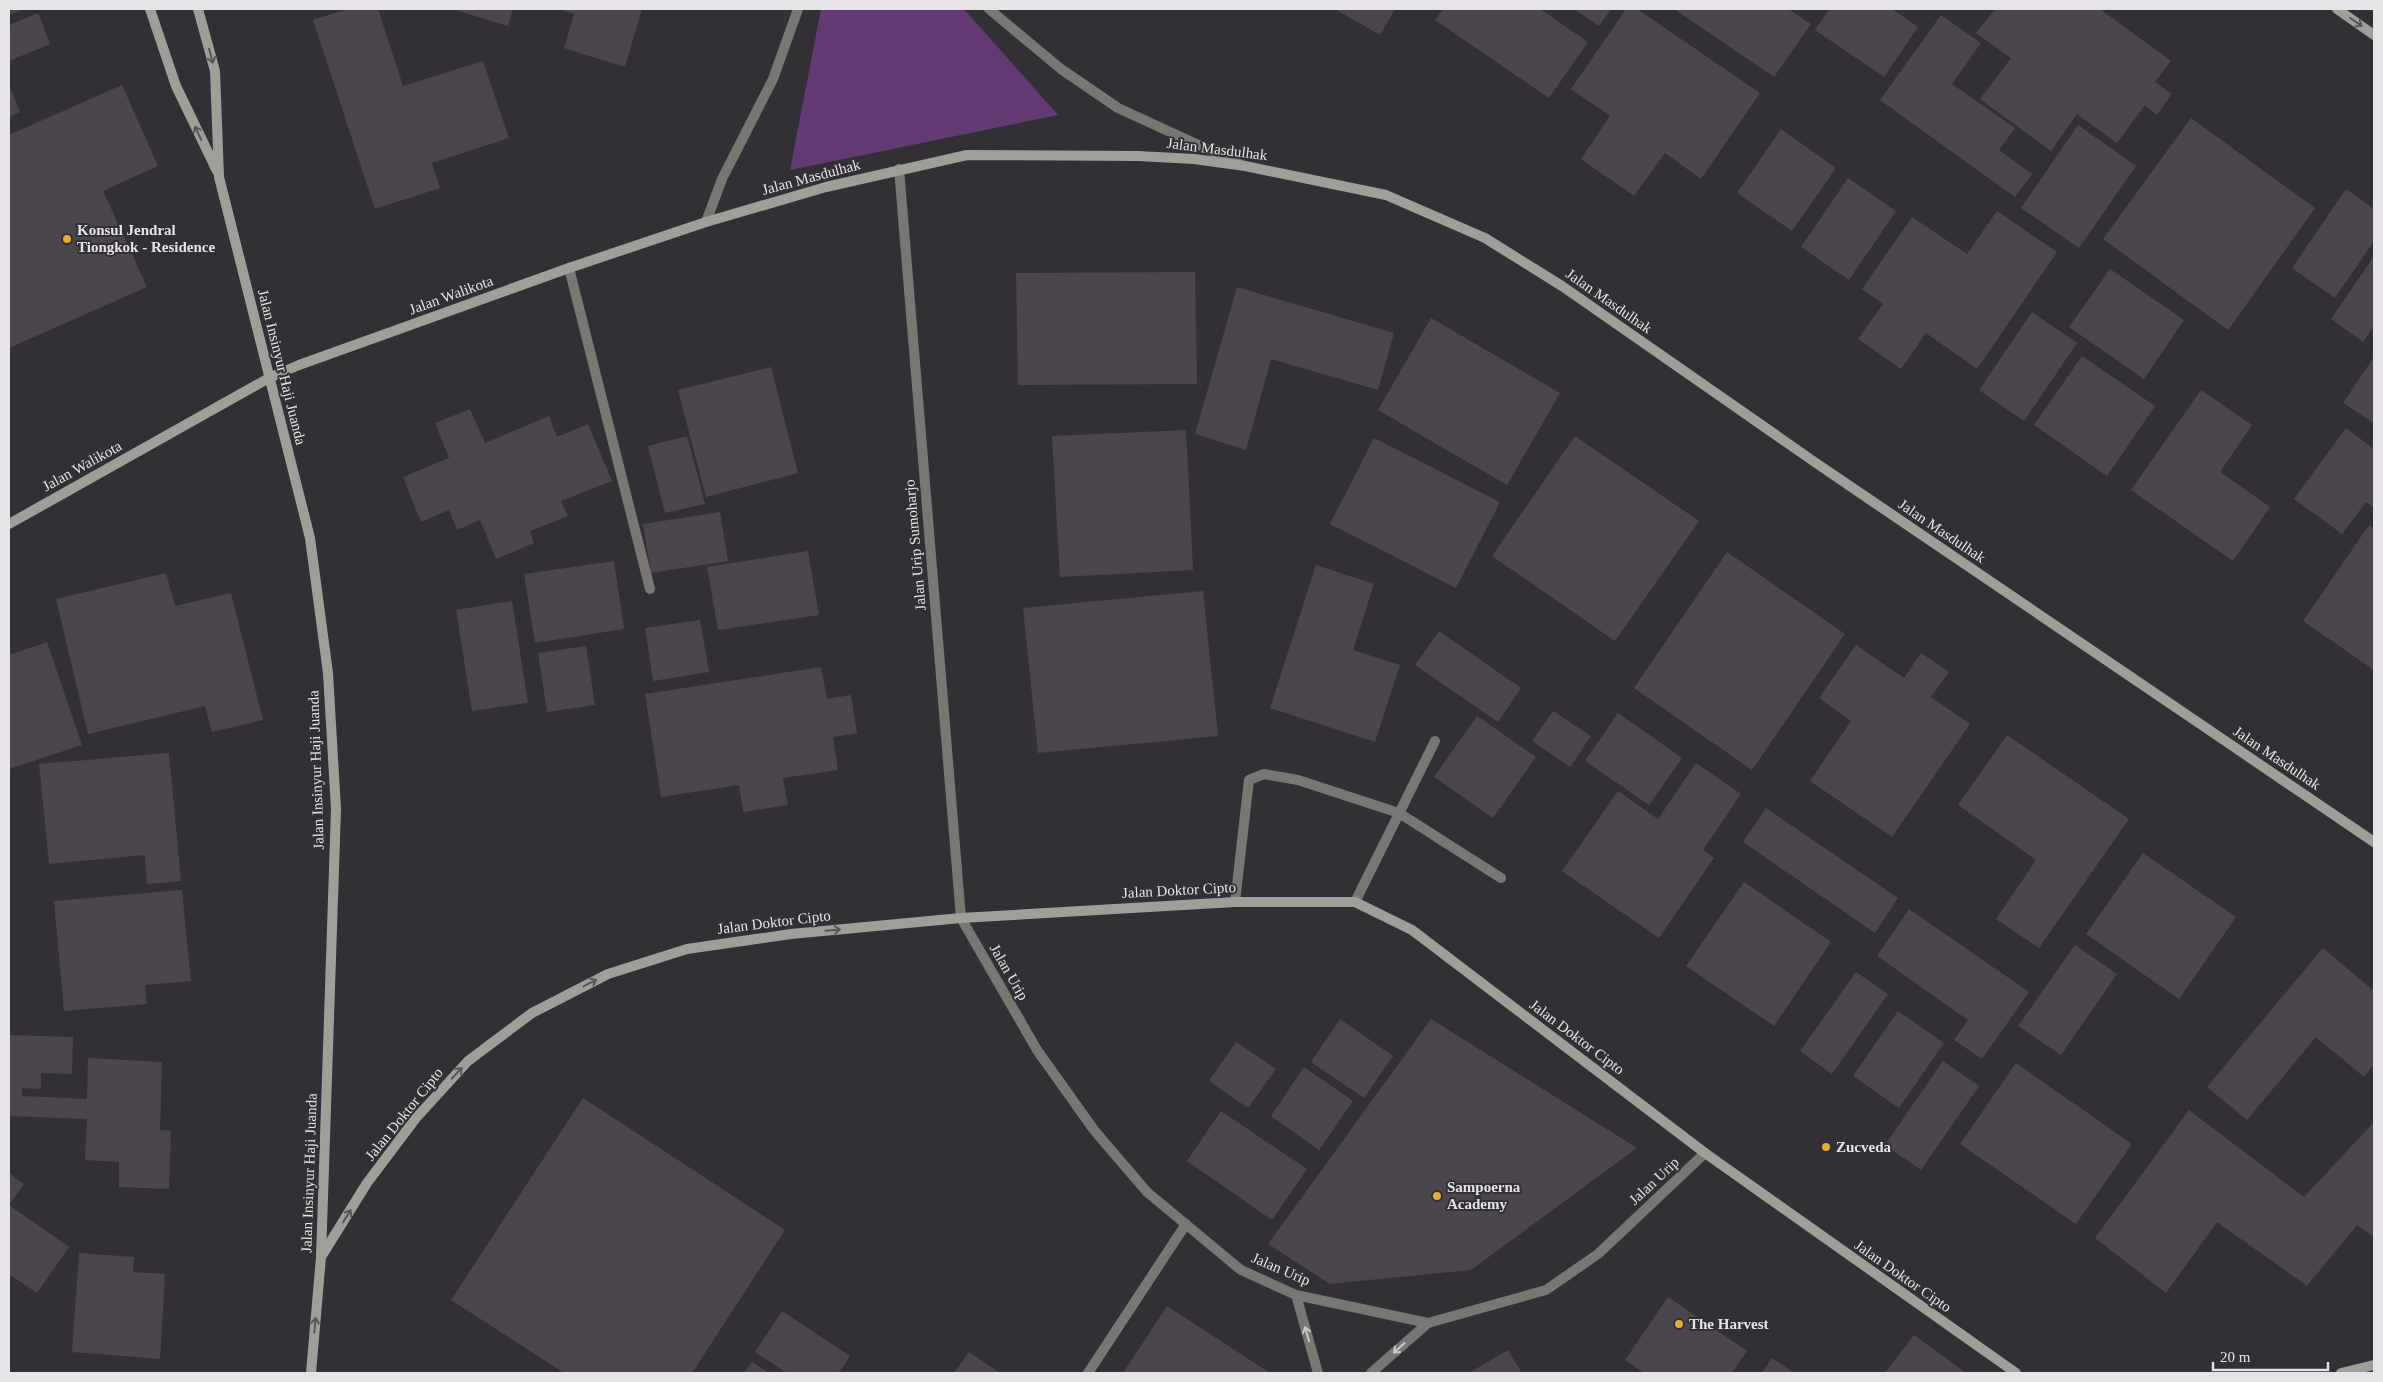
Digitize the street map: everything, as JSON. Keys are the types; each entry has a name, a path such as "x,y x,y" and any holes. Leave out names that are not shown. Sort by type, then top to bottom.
{"street":[{"name":"Jalan Insinyur Haji Juanda","path":"150,9 176,86 219,177 310,538 328,673 336,810 321,1257 311,1373"},
{"name":"Jalan Insinyur Haji Juanda","path":"198,9 215,71 219,177"},
{"path":"706,222 722,179 773,79 798,9"},
{"path":"989,9 1061,69 1118,108 1245,166"},
{"path":"2337,9 2374,35"},
{"name":"Jalan Masdulhak","path":"706,222 826,187 967,155 1138,156 1194,159 1245,166 1386,195 1485,238 1562,286 1824,468 2374,842"},
{"name":"Jalan Urip Sumoharjo","path":"899,169 961,918"},
{"name":"Jalan Walikota","path":"9,524 269,378 299,365 569,268 706,222"},
{"path":"569,268 650,589"},
{"path":"1355,902 1435,740"},
{"path":"1235,902 1249,780 1254,776 1264,774 1298,780 1399,813 1501,878"},
{"name":"Jalan Doktor Cipto","path":"321,1257 367,1183 416,1118 468,1061 532,1013 608,974 687,949 791,934 961,918 1235,902 1355,902 1412,930 1705,1153 2016,1373"},
{"name":"Jalan Urip","path":"961,918 1037,1050 1094,1130 1147,1192 1242,1270 1296,1295 1428,1322 1546,1290 1598,1254 1705,1153"},
{"path":"1088,1373 1186,1224"},
{"path":"1296,1295 1318,1373"},
{"path":"1371,1373 1428,1322"},
{"path":"2341,1373 2374,1365"}],"shaded area":[{"path":"821,9 964,9 1058,115 790,170"}],"building":[{"path":"9,9 24,9 9,15"},
{"path":"348,9 378,9 403,86 483,61 509,138 432,163 440,188 375,209 313,20"},
{"path":"452,9 513,9 508,26"},
{"path":"558,9 642,9 625,67 564,48 574,14"},
{"path":"1335,9 1395,9 1380,35"},
{"path":"1443,9 1540,9 1588,42 1549,98 1435,20"},
{"path":"1574,9 1611,9 1599,26"},
{"path":"1626,9 1637,9 1760,93 1701,179 1665,153 1634,196 1581,159 1610,116 1571,89"},
{"path":"1674,9 1788,9 1811,24 1774,77"},
{"path":"1830,9 1892,9 1918,27 1884,77 1815,30"},
{"path":"1995,9 2100,9 2171,61 2155,82 2172,94 2157,115 2145,105 2117,143 2077,114 2051,151 1980,99 2011,58 1976,33"},
{"path":"38,13 50,44 9,61 9,25"},
{"path":"1941,15 1981,43 1952,84 2015,128 1999,150 2032,174 2015,197 1880,100"},
{"path":"9,85 20,112 9,117"},
{"name":"Konsul Jendral Tiongkok - Residence","path":"122,85 158,166 103,191 147,287 9,348 9,135"},
{"path":"2191,118 2315,208 2228,330 2103,239"},
{"path":"2078,125 2136,166 2079,248 2021,208"},
{"path":"1781,129 1836,168 1792,231 1737,193"},
{"path":"1848,178 1896,211 1849,280 1801,247"},
{"path":"2346,189 2374,209 2374,241 2335,298 2292,268"},
{"path":"1997,211 2057,252 1977,369 1926,333 1901,369 1858,339 1883,304 1862,289 1912,217 1967,254"},
{"path":"2374,256 2374,326 2363,342 2331,319"},
{"path":"2110,269 2184,320 2144,379 2069,327"},
{"path":"1195,272 1197,384 1018,385 1016,273"},
{"path":"1237,287 1394,333 1378,390 1271,359 1246,450 1195,434"},
{"path":"2032,312 2077,343 2024,421 1979,390"},
{"path":"1431,318 1560,393 1507,485 1378,410"},
{"path":"2082,356 2155,406 2107,476 2034,425"},
{"path":"2374,357 2374,423 2343,403"},
{"path":"771,367 798,473 706,497 678,390"},
{"path":"2201,390 2252,425 2220,472 2270,507 2233,561 2131,490"},
{"path":"470,409 485,443 549,416 557,437 588,424 612,481 561,501 568,516 530,531 534,543 496,559 480,520 457,530 449,510 421,522 403,477 449,458 435,423"},
{"path":"2346,428 2374,449 2374,508 2366,502 2342,534 2294,499"},
{"path":"1186,430 1193,570 1060,577 1052,436"},
{"path":"687,436 705,504 665,513 648,446"},
{"path":"1575,436 1699,521 1615,641 1492,556"},
{"path":"1374,438 1500,502 1456,588 1330,524"},
{"path":"720,512 728,561 651,573 643,524"},
{"path":"2369,525 2374,529 2374,670 2303,621"},
{"path":"808,551 819,615 718,630 707,567"},
{"path":"1727,552 1845,634 1752,770 1634,688"},
{"path":"614,561 624,629 535,643 524,574"},
{"path":"1316,565 1374,584 1353,650 1400,665 1375,742 1270,708"},
{"path":"166,573 175,606 231,593 263,720 212,732 205,706 88,734 56,599"},
{"path":"1203,591 1218,736 1038,753 1023,608"},
{"path":"512,601 528,703 472,711 456,610"},
{"path":"700,620 709,672 653,681 645,628"},
{"path":"1439,631 1521,688 1498,722 1415,665"},
{"path":"47,642 82,745 9,769 9,655"},
{"path":"1856,645 1904,678 1921,653 1949,672 1931,697 1970,724 1892,837 1810,781 1851,721 1819,698"},
{"path":"586,646 595,705 547,712 538,653"},
{"path":"821,667 827,699 851,695 857,733 833,737 838,770 783,778 788,805 743,812 739,785 661,797 645,694"},
{"path":"1553,711 1591,736 1570,767 1532,741"},
{"path":"1618,713 1682,758 1649,805 1585,761"},
{"path":"1477,716 1536,757 1493,818 1434,777"},
{"path":"2007,735 2129,819 2039,948 1996,919 2036,860 1958,805"},
{"path":"169,753 181,881 147,884 145,855 49,864 39,764"},
{"path":"1696,763 1741,794 1703,850 1714,858 1659,938 1562,871 1618,791 1658,819"},
{"path":"1766,808 1898,898 1875,933 1743,842"},
{"path":"2143,853 2236,917 2179,999 2086,934"},
{"path":"1744,882 1831,942 1774,1026 1686,966"},
{"path":"182,890 191,981 145,985 147,1004 64,1011 54,901"},
{"path":"1909,909 2029,992 1982,1059 1954,1040 1968,1020 1877,956"},
{"path":"2075,945 2117,974 2061,1055 2018,1026"},
{"path":"2323,948 2374,991 2374,1064 2364,1077 2316,1037 2247,1120 2207,1087"},
{"path":"1856,972 1888,994 1832,1074 1800,1051"},
{"path":"1898,1011 1944,1043 1899,1108 1853,1076"},
{"path":"1340,1019 1393,1056 1364,1098 1311,1062"},
{"name":"Sampoerna Academy","path":"1431,1019 1637,1148 1471,1270 1330,1284 1268,1244"},
{"path":"9,1035 73,1037 72,1074 41,1073 41,1089 22,1088 22,1096 87,1099 88,1058 162,1062 160,1130 171,1131 169,1189 119,1187 119,1162 85,1160 87,1119 9,1116"},
{"path":"1236,1042 1276,1069 1248,1108 1209,1081"},
{"path":"1943,1061 1979,1086 1921,1170 1885,1145"},
{"path":"2016,1063 2132,1144 2076,1224 1960,1144"},
{"path":"1304,1067 1353,1101 1319,1150 1271,1116"},
{"path":"583,1098 785,1230 692,1373 564,1373 451,1300"},
{"path":"2189,1110 2304,1197 2374,1122 2374,1237 2357,1225 2307,1286 2217,1222 2166,1293 2095,1238"},
{"path":"1221,1111 1307,1169 1272,1220 1187,1161"},
{"path":"9,1173 24,1184 9,1205"},
{"path":"9,1205 69,1247 37,1293 9,1274"},
{"path":"79,1253 134,1257 133,1272 165,1274 160,1359 72,1352"},
{"name":"The Harvest","path":"1668,1297 1747,1351 1732,1373 1644,1373 1625,1360"},
{"path":"1167,1306 1270,1373 1123,1373"},
{"path":"782,1311 850,1356 839,1373 787,1373 755,1352"},
{"path":"1914,1335 1966,1373 1885,1373"},
{"path":"1508,1350 1522,1373 1469,1373"},
{"path":"969,1352 1000,1373 954,1373"},
{"path":"1772,1358 1795,1373 1762,1373"},
{"path":"752,1362 769,1373 744,1373"}],"place":[{"name":"Konsul Jendral Tiongkok - Residence","path":"67,239"},
{"name":"Zucveda","path":"1826,1147"},
{"name":"Sampoerna Academy","path":"1437,1196"},
{"name":"The Harvest","path":"1679,1324"}]}
